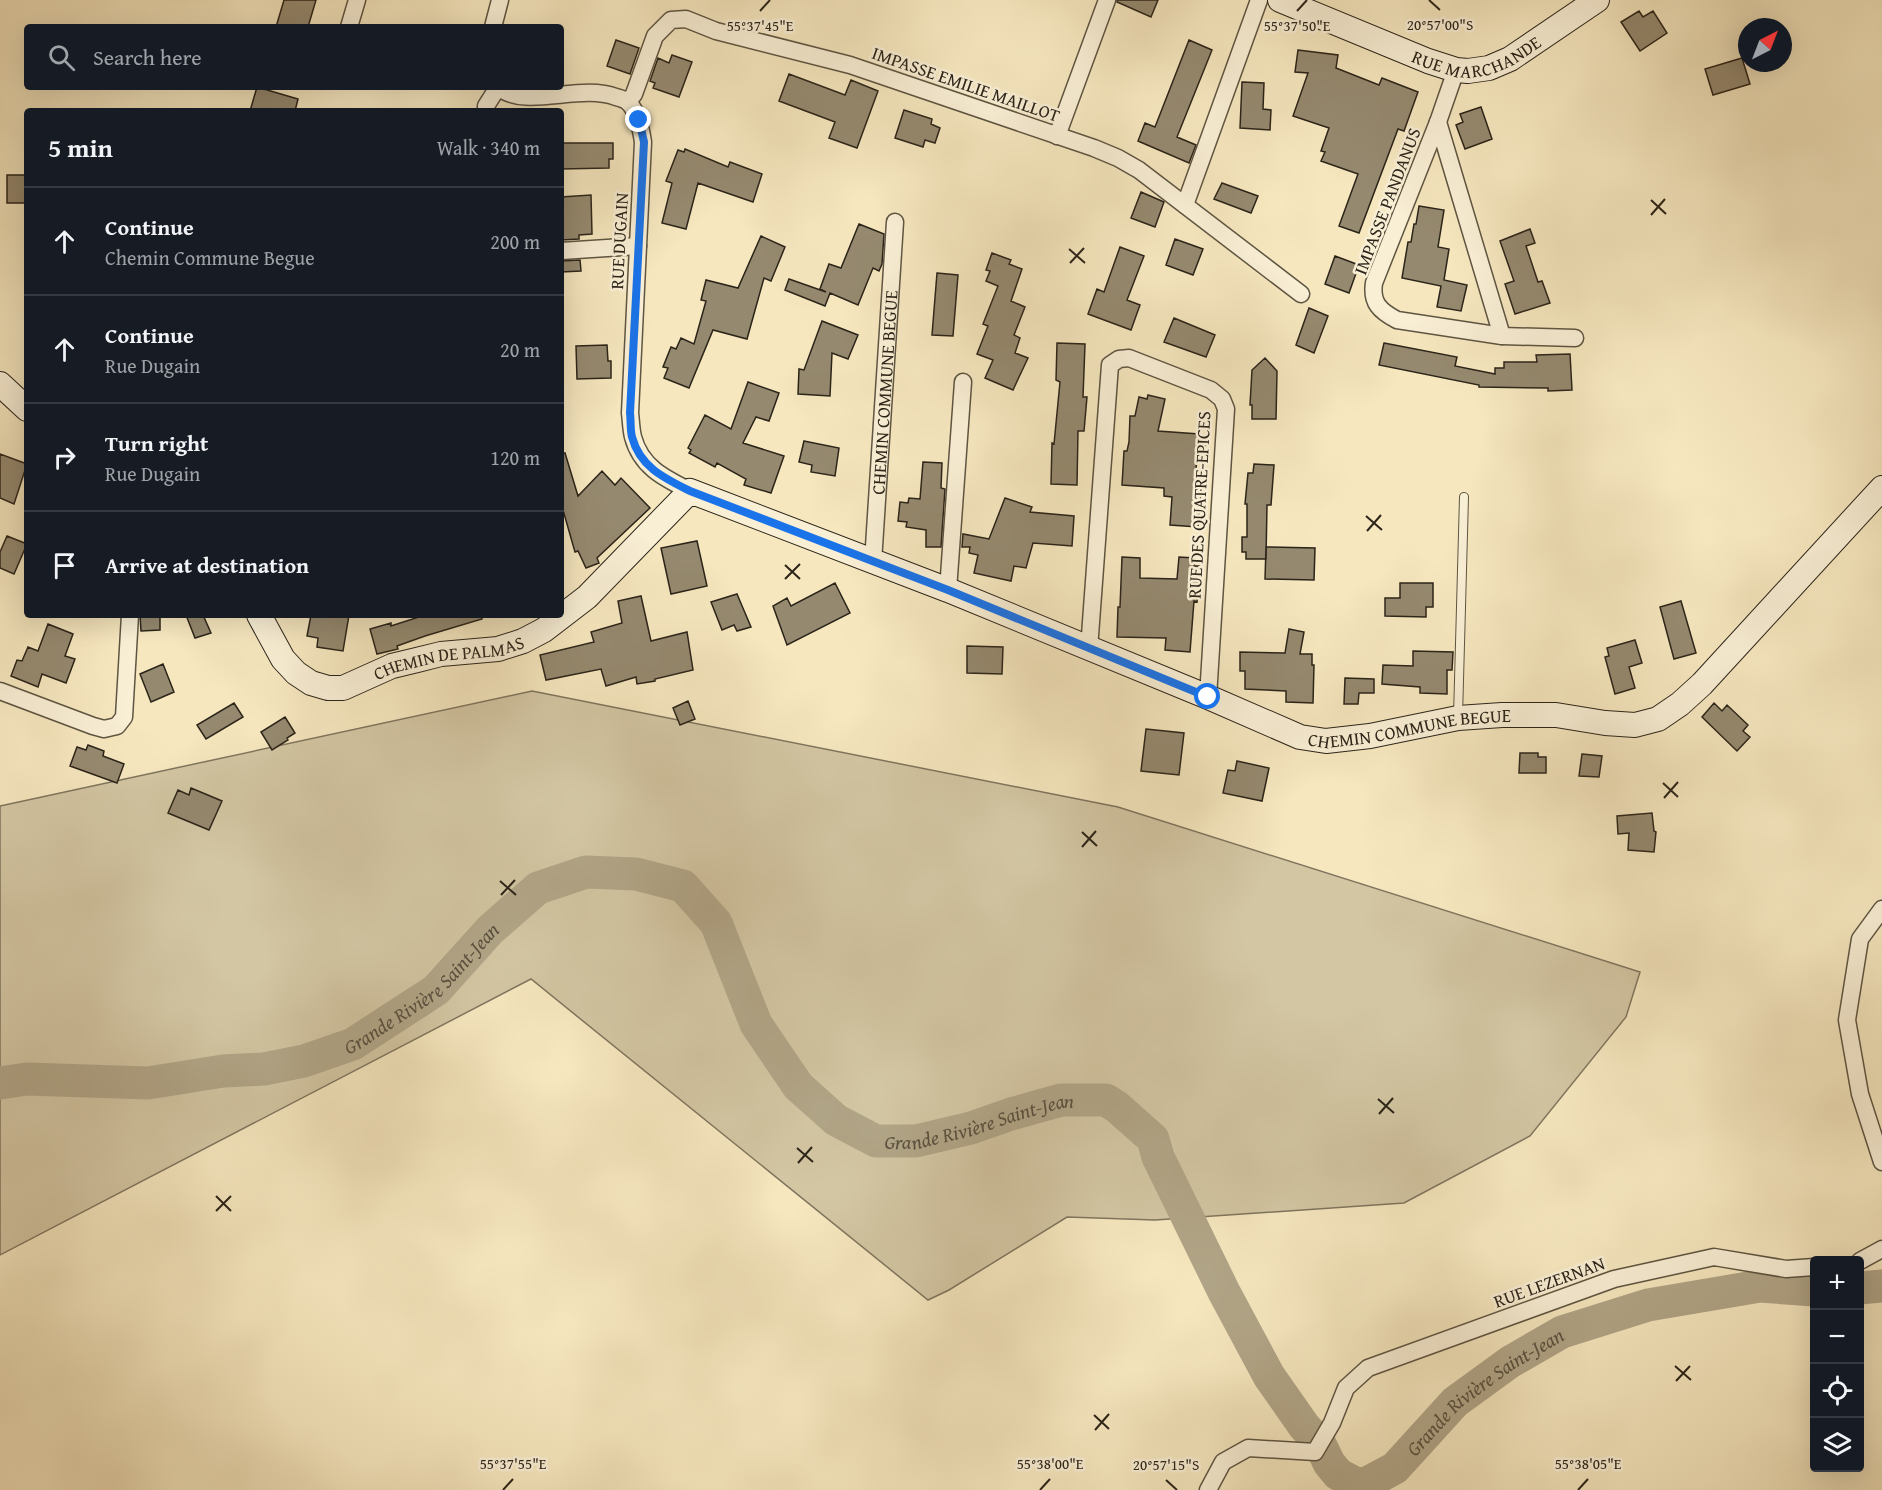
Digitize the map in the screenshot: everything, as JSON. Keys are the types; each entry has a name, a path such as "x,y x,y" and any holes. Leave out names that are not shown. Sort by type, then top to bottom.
{"street":[{"path":"350,24 357,0"},
{"path":"494,24 500,0"},
{"path":"1057,136 1107,0"},
{"path":"1185,205 1259,0"},
{"name":"RUE MARCHANDE","path":"1280,0 1428,61 1456,70 1490,68 1510,59 1597,0"},
{"name":"IMPASSE EMILIE MAILLOT","path":"628,102 634,94 655,36 671,20 686,19 716,31 850,65 1118,158 1139,170 1301,294"},
{"name":"IMPASSE PANDANUS","path":"1456,70 1438,122 1374,283 1373,295 1377,306 1396,320 1502,336 1575,338"},
{"path":"486,108 496,90"},
{"path":"502,90 521,97 594,92 614,96 628,102"},
{"name":"RUE DUGAIN","path":"628,102 639,120 644,142 630,413 632,437 642,459 660,476 690,491"},
{"name":"IMPASSE PANDANUS","path":"1438,122 1502,336"},
{"name":"CHEMIN COMMUNE BEGUE","path":"873,562 896,222"},
{"path":"564,251 638,246"},
{"name":"RUE DES QUATRE-EPICES","path":"1089,650 1110,365 1119,359 1129,358 1210,390 1222,399 1226,409 1208,697"},
{"path":"948,590 963,382"},
{"path":"0,384 24,406"},
{"name":"CHEMIN COMMUNE BEGUE","path":"690,491 948,590 1300,737 1326,741 1370,736 1458,718 1502,715 1556,716 1635,725 1658,719 1680,704 1702,684 1882,488"},
{"name":"CHEMIN DE PALMAS","path":"564,615 587,597 690,491"},
{"path":"0,691 93,726 104,729 117,726 124,717 130,618"},
{"name":"CHEMIN DE PALMAS","path":"261,618 283,659 296,673 311,683 328,688 344,688 392,666 441,654 498,649 523,641 544,630 560,618"},
{"path":"1882,909 1860,939 1847,1020 1860,1094 1882,1162"},
{"path":"1864,1259 1882,1249"},
{"name":"RUE LEZERNAN","path":"1208,1490 1223,1462 1248,1448 1315,1452 1332,1422 1346,1388 1368,1368 1614,1279 1714,1257 1786,1269 1810,1267"}],"lane":[{"path":"1458,718 1464,497"}],"shaded area":[{"path":"532,691 1118,807 1640,972 1626,1017 1530,1136 1404,1203 1155,1220 1067,1217 949,1290 928,1300 531,979 0,1255 0,806"}],"building":[{"path":"284,0 316,0 309,24 277,24"},
{"path":"1117,0 1158,0 1151,17"},
{"path":"1639,11 1643,17 1653,11 1667,33 1640,51 1621,22"},
{"path":"616,40 639,48 630,74 607,66"},
{"path":"1189,40 1212,50 1177,137 1196,145 1189,163 1138,141 1145,123 1155,127"},
{"path":"1298,50 1338,55 1336,68 1379,85 1382,78 1418,92 1404,131 1398,129 1359,233 1339,226 1358,174 1321,161 1325,152 1321,151 1329,128 1293,116 1308,73 1295,72"},
{"path":"672,55 692,62 679,97 653,88 655,83 650,81 658,58 669,63"},
{"path":"1738,59 1738,72 1746,72 1750,84 1713,95 1705,69"},
{"path":"789,74 845,95 851,80 878,91 857,148 829,138 835,122 779,101"},
{"path":"1242,82 1264,83 1263,109 1271,110 1270,130 1240,128"},
{"path":"256,90 267,90 298,99 296,108 251,108"},
{"path":"1481,107 1492,139 1465,149 1456,125 1463,122 1460,114"},
{"path":"904,110 932,119 931,124 940,128 935,143 925,140 923,147 895,138"},
{"path":"564,143 613,143 613,159 609,159 609,168 564,169"},
{"path":"685,149 728,167 730,162 762,174 753,202 698,183 686,229 662,223 672,183 666,181 678,150 684,152"},
{"path":"7,175 24,175 24,203 7,203"},
{"path":"1222,183 1258,196 1251,213 1214,199"},
{"path":"1141,192 1164,202 1155,227 1131,218"},
{"path":"591,195 592,234 579,235 579,239 564,240 564,197"},
{"path":"1419,206 1444,210 1438,247 1449,249 1444,280 1467,285 1461,311 1437,307 1441,286 1402,278 1408,242 1411,242"},
{"path":"859,224 884,234 882,264 879,271 873,268 858,305 830,293 825,306 785,290 789,279 826,292 820,289 829,264 841,268"},
{"path":"1530,229 1535,243 1526,246 1538,282 1542,281 1550,303 1515,314 1505,284 1514,281 1500,241"},
{"path":"761,236 785,247 771,281 764,278 747,339 713,330 689,388 664,378 668,368 663,367 671,347 676,349 681,338 694,344 706,301 701,300 706,280 738,288"},
{"path":"1175,239 1203,249 1193,275 1166,265"},
{"path":"1120,247 1144,256 1127,300 1140,305 1131,330 1088,314 1097,289 1104,292"},
{"path":"992,253 1011,260 1009,264 1022,269 1011,301 1025,307 1014,335 1020,338 1015,353 1028,358 1013,390 985,378 993,360 977,354 988,326 983,324 998,286 986,281 990,271 986,270"},
{"path":"1335,256 1359,265 1349,293 1325,284"},
{"path":"580,260 581,271 564,272 564,261"},
{"path":"937,273 958,275 953,336 932,335"},
{"path":"1309,308 1328,316 1314,353 1296,345"},
{"path":"1174,318 1215,335 1206,357 1164,342"},
{"path":"822,321 858,335 848,359 832,353 830,396 798,394 799,369 804,370"},
{"path":"1057,343 1085,344 1083,397 1087,397 1084,431 1078,431 1077,485 1051,484 1052,443 1054,444 1060,382 1056,380"},
{"path":"1384,343 1457,357 1455,366 1495,374 1495,368 1504,368 1504,362 1537,362 1536,355 1570,354 1572,390 1479,387 1479,385 1379,365"},
{"path":"607,345 608,361 611,361 611,378 577,379 576,346"},
{"path":"1265,358 1277,371 1276,419 1252,419 1252,405 1250,405 1252,370"},
{"path":"748,382 779,393 769,421 756,417 743,443 784,456 771,493 744,485 746,479 717,463 715,467 689,453 691,450 688,448 705,415 731,429"},
{"path":"1148,395 1165,399 1158,431 1199,434 1198,440 1206,441 1204,455 1197,455 1195,487 1201,488 1198,527 1170,525 1172,497 1164,496 1164,488 1122,485 1124,451 1127,451 1129,442 1130,416 1135,416 1139,397 1147,399"},
{"path":"804,441 839,448 835,476 811,472 812,465 799,462"},
{"path":"564,453 578,496 602,471 615,485 621,478 650,508 597,558 599,563 586,568 578,551 575,552 564,514"},
{"path":"0,454 24,463 24,473 14,504 0,498"},
{"path":"923,462 942,463 941,488 945,489 941,547 926,547 926,530 906,527 907,522 898,521 900,502 908,503 909,498 920,499"},
{"path":"1254,464 1274,465 1271,505 1267,505 1266,559 1246,559 1246,552 1242,552 1242,537 1247,537 1247,504 1245,504 1248,473 1253,473"},
{"path":"1005,498 1032,507 1030,512 1074,516 1072,546 1033,543 1026,568 1014,566 1011,581 974,573 978,555 969,553 970,547 962,547 963,534 989,539"},
{"path":"7,536 24,543 24,551 14,574 0,568 0,552"},
{"path":"697,541 707,586 671,594 661,548"},
{"path":"1266,547 1315,548 1314,580 1265,579"},
{"path":"1122,557 1140,558 1140,578 1177,579 1179,557 1195,558 1194,566 1199,566 1190,652 1165,650 1166,638 1117,637"},
{"path":"835,583 850,613 787,645 773,606 787,598 791,606"},
{"path":"1400,583 1433,583 1433,607 1426,607 1426,617 1385,616 1385,598 1400,598"},
{"path":"737,594 751,627 737,631 734,625 722,630 711,602"},
{"path":"641,596 651,641 687,632 693,670 637,684 636,677 606,686 601,669 546,680 540,655 594,642 591,632 622,623 618,601"},
{"path":"1681,601 1696,653 1674,659 1660,607"},
{"path":"140,618 160,618 160,630 141,631"},
{"path":"187,618 204,618 211,633 195,638"},
{"path":"310,618 348,618 343,651 317,647 318,638 307,636"},
{"path":"416,618 482,618 397,646 398,649 377,654 370,629 391,623 391,626"},
{"path":"48,624 73,634 65,656 75,659 66,683 42,674 38,687 11,676 17,660 22,661 28,647 38,651"},
{"path":"1289,629 1304,632 1300,654 1312,654 1313,703 1286,702 1286,691 1245,689 1245,671 1240,671 1240,652 1285,653"},
{"path":"1635,640 1642,663 1629,667 1635,688 1615,694 1605,657 1609,656 1607,648"},
{"path":"967,646 1003,647 1002,674 967,673"},
{"path":"1413,651 1453,652 1452,670 1447,670 1447,694 1420,693 1420,687 1382,684 1383,665 1413,666"},
{"path":"163,664 174,692 151,702 140,674"},
{"path":"1345,678 1374,679 1374,693 1359,693 1358,704 1344,704"},
{"path":"688,701 695,719 680,725 673,708"},
{"path":"234,703 243,717 206,739 197,725"},
{"path":"1714,703 1722,711 1727,705 1748,725 1743,731 1750,737 1737,751 1702,717"},
{"path":"285,717 295,733 272,750 261,732"},
{"path":"1146,729 1184,733 1179,775 1141,771"},
{"path":"88,745 104,751 103,756 124,764 117,783 70,766 77,747 86,750"},
{"path":"1520,753 1538,753 1538,757 1546,757 1546,773 1519,773"},
{"path":"1582,754 1602,756 1599,777 1579,776"},
{"path":"1237,761 1269,768 1262,801 1223,793 1228,770 1235,771"},
{"path":"191,788 222,801 209,830 168,813 178,790 189,795"},
{"path":"1652,813 1656,832 1654,852 1628,850 1629,833 1618,834 1617,816"}],"waterway":[{"name":"Grande Rivière Saint-Jean","path":"0,1083 27,1079 148,1083 223,1071 264,1069 304,1061 353,1044 436,990 490,930 538,888 586,872 636,874 683,886 716,923 756,1024 798,1086 836,1120 876,1141 916,1141 971,1128 1061,1100 1106,1100 1117,1107 1153,1139 1158,1157 1224,1292 1269,1376 1304,1426 1320,1444 1329,1463 1338,1474 1357,1484 1367,1483 1395,1468 1455,1402 1510,1362 1562,1332 1648,1305 1760,1286 1810,1290"},
{"name":"Grande Rivière Saint-Jean","path":"1864,1288 1882,1286"}],"route":[{"path":"639,120 644,142 630,413 632,437 642,459 660,476 690,491 948,590 1089,650 1208,697"}]}
